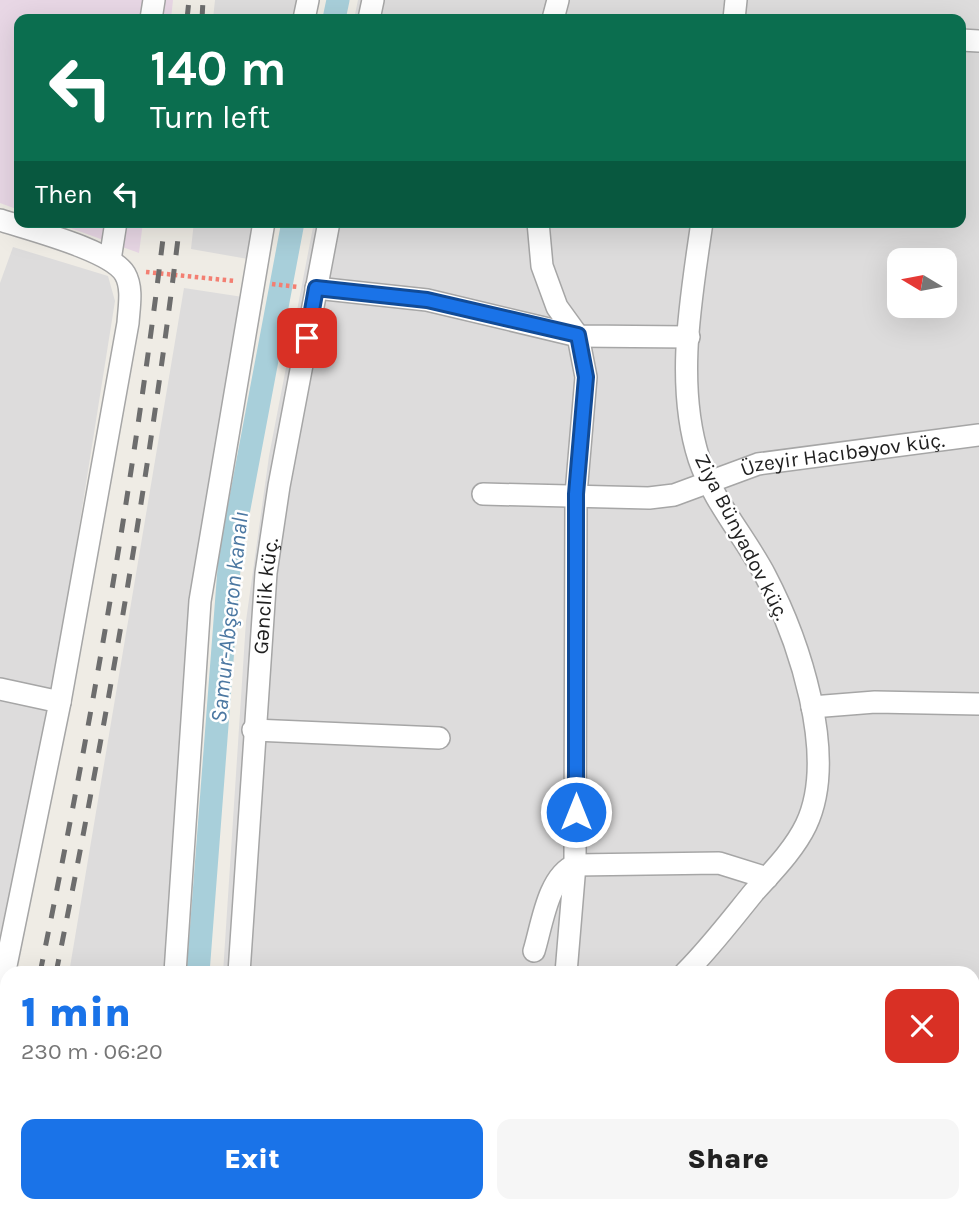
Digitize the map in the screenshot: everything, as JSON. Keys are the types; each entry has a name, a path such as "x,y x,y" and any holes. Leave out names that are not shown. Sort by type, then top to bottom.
{"street":[{"path":"20,228 117,266"},
{"path":"3,966 9,905 60,702 128,323 130,293 117,266 116,228"},
{"path":"176,966 200,601 263,228"},
{"name":"Gənclik küç.","path":"239,966 253,730 274,522 328,228"},
{"path":"539,228 542,266 557,307 578,335 586,377 576,494 575,865 567,966"},
{"name":"Ziya Bünyadov küç.","path":"700,966 806,824 813,803 817,764 812,707 779,602 710,483 700,461 689,412 689,337 701,228"},
{"path":"316,288 427,300 578,335 689,337"},
{"name":"Üzeyir Hacıbəyov küç.","path":"483,495 576,494 649,498 674,495 776,460 979,435"},
{"path":"0,689 60,702"},
{"path":"812,707 875,702 979,704"},
{"path":"253,730 439,738"},
{"path":"534,951 558,879 566,869 575,865 703,862 733,865 766,878"}],"path":[{"path":"117,266 316,288"}],"shaded area":[{"path":"0,0 173,0 172,14 14,14 14,208 0,203"},
{"path":"215,0 297,0 295,14 214,14"},
{"path":"358,0 979,0 979,966 223,966 246,621 269,456 313,228 966,228 966,14 355,14"},
{"path":"70,228 142,228 139,253"},
{"path":"193,228 254,228 248,259 191,249"},
{"path":"13,247 108,276 115,301 57,666 0,937 0,283"},
{"path":"184,288 263,300 219,530 207,643 187,966 70,966"}],"waterway":[{"name":"Samur-Abşeron kanalı","path":"335,14 338,0"},
{"name":"Samur-Abşeron kanalı","path":"199,966 230,556 292,228"}],"railway":[{"path":"188,14 189,0"},
{"path":"202,14 203,0"},
{"path":"41,966 77,786 126,505 164,228"},
{"path":"57,966 125,599 155,411 179,228"}],"route":[{"path":"307,338 316,288 427,300 484,311 578,335 586,377 576,494 576,812"}]}
